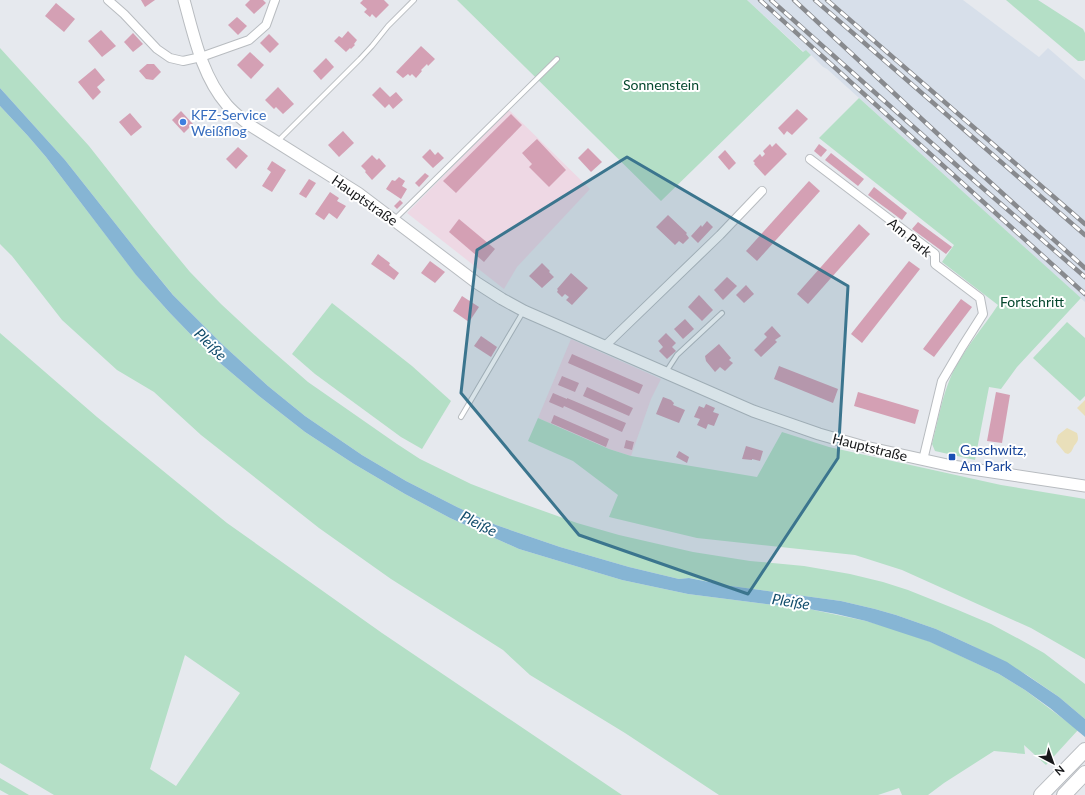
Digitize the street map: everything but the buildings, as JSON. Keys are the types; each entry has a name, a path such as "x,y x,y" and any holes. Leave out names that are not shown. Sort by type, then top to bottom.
{"highway":[{"path":"1041,795 1085,750"},
{"path":"1064,795 1085,773"}],"main road":[{"name":"Hauptstraße","path":"184,0 207,72 221,97 228,106 248,124 358,193 477,284 524,311 752,411 819,434 861,446 952,466 1085,486"}],"street":[{"path":"108,0 124,14 157,49 170,58 183,61 201,57 249,40 266,25 275,0"},
{"name":"Am Park","path":"810,159 934,254 934,264 980,298 983,314 942,381 923,460"},
{"path":"605,346 720,235 762,190"}],"lane":[{"path":"277,142 355,65 388,26 414,0"},
{"path":"394,220 557,59"},
{"path":"461,417 524,311"},
{"path":"665,373 677,355 722,313"}],"highlighted area":[{"path":"627,157 848,286 838,458 748,594 579,535 461,393 477,250"}],"shaded area":[{"path":"747,0 963,0 1039,57 1048,48 1085,80 1085,302 823,67 806,50 804,52"},
{"path":"509,110 590,189 517,267 504,289 407,213"},
{"path":"571,339 661,379 651,399 631,456 609,449 538,418"}],"green space":[{"name":"Sonnenstein","path":"457,0 747,0 803,52 806,50 811,55 661,201"},
{"path":"1006,0 1038,0 1083,29 1085,33 1085,60 1078,61"},
{"path":"0,48 89,146 190,272 221,304 308,382 420,459 471,484 510,499 577,523 619,535 693,552 750,561 804,566 850,574 908,590 991,624 1044,653 1085,684 1085,719 1059,697 1027,675 973,646 936,629 896,615 841,601 724,585 690,578 679,579 629,567 560,547 496,525 457,507 406,481 362,455 305,416 268,386 223,345 174,296 65,160 0,88"},
{"name":"Fortschritt","path":"859,98 1081,298 1017,367 1001,389 989,387 975,460 935,451 932,444 943,400 952,374 968,347 998,305 942,262 954,245 819,138"},
{"path":"0,106 46,157 137,276 169,312 220,363 305,432 354,464 405,494 450,518 519,549 622,580 688,594 809,609 866,621 894,629 931,642 999,674 1025,690 1078,730 1046,765 1024,745 1025,754 994,751 928,795 902,795 899,788 878,795 719,795 625,733 530,675 503,650 391,579 319,528 201,435 154,392 117,370 62,320 12,256 0,244"},
{"path":"332,303 412,366 451,401 422,449 401,437 315,374 292,354"},
{"path":"1067,322 1085,338 1085,396 1080,401 1033,358"},
{"path":"0,333 97,417 227,523 382,633 622,795 54,795 0,763","holes":["185,655 240,693 176,786 150,769"]},
{"path":"538,418 609,449 631,456 757,477 782,432 829,447 1001,485 1085,499 1085,659 1031,628 902,570 855,555 697,538 609,517 618,495 573,461 528,441"},
{"path":"0,778 29,795 9,795 0,790"}],"sand":[{"path":"1085,400 1085,416 1077,408"},
{"path":"1067,428 1077,433 1078,437 1077,442 1068,454 1065,453 1056,442 1058,435"}],"water":[{"name":"Pleiße","path":"0,88 65,160 173,295 223,345 268,386 305,416 362,455 406,481 457,507 496,525 560,547 629,567 679,579 689,578 724,585 841,601 896,615 936,629 1007,662 1059,697 1085,719 1085,737 1050,708 999,674 930,642 866,621 836,614 809,609 688,594 622,580 519,549 450,518 354,464 305,432 259,396 220,363 169,312 136,275 46,157 0,106"}],"railway":[{"path":"760,0 1085,294"},
{"path":"771,0 963,171 1085,277"},
{"path":"794,0 969,163 1085,268"},
{"path":"815,0 1085,235"},
{"path":"827,0 1085,224"}],"place":[{"name":"KFZ-Service Weißflog","path":"183,122"},
{"name":"Gaschwitz, Am Park","path":"952,457"}]}
